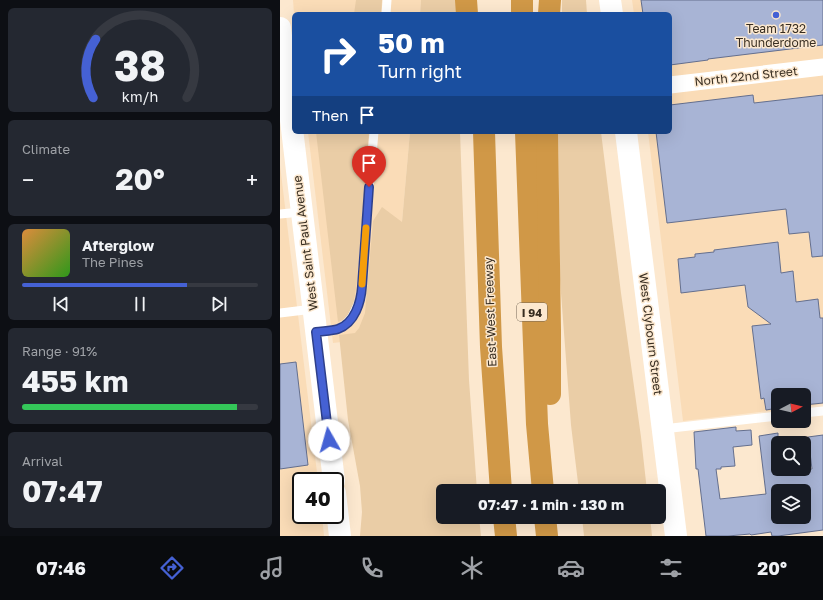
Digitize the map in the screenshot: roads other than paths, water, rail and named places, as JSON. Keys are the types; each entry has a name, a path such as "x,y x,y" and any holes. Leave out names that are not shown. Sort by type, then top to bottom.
{"highway":[{"path":"466,0 467,12"},
{"path":"481,0 481,12"},
{"path":"522,0 522,12"},
{"path":"550,0 550,12"},
{"path":"478,134 486,203"},
{"name":"East-West Freeway","path":"484,134 491,347 501,484"},
{"name":"I 94","path":"526,134 537,424 542,484"},
{"path":"547,134 550,330 549,484"},
{"path":"505,524 506,536"},
{"path":"546,524 548,536"},
{"path":"548,536 549,524"}],"street":[{"path":"610,0 612,12"},
{"name":"West Saint Paul Avenue","path":"280,28 292,133"},
{"name":"North 22nd Street","path":"672,85 823,67"},
{"name":"West Saint Paul Avenue","path":"292,134 333,472"},
{"name":"West Clybourn Street","path":"626,134 676,536"},
{"path":"339,524 340,536"}],"lane":[{"path":"386,12 387,0"},
{"path":"316,332 338,329 346,324 355,312 361,298 374,134"},
{"path":"280,214 301,212"},
{"path":"280,313 313,309"},
{"path":"811,412 823,411"},
{"path":"663,429 771,417"}],"place":[{"name":"Team 1732 Thunderdome","path":"776,15"}]}
